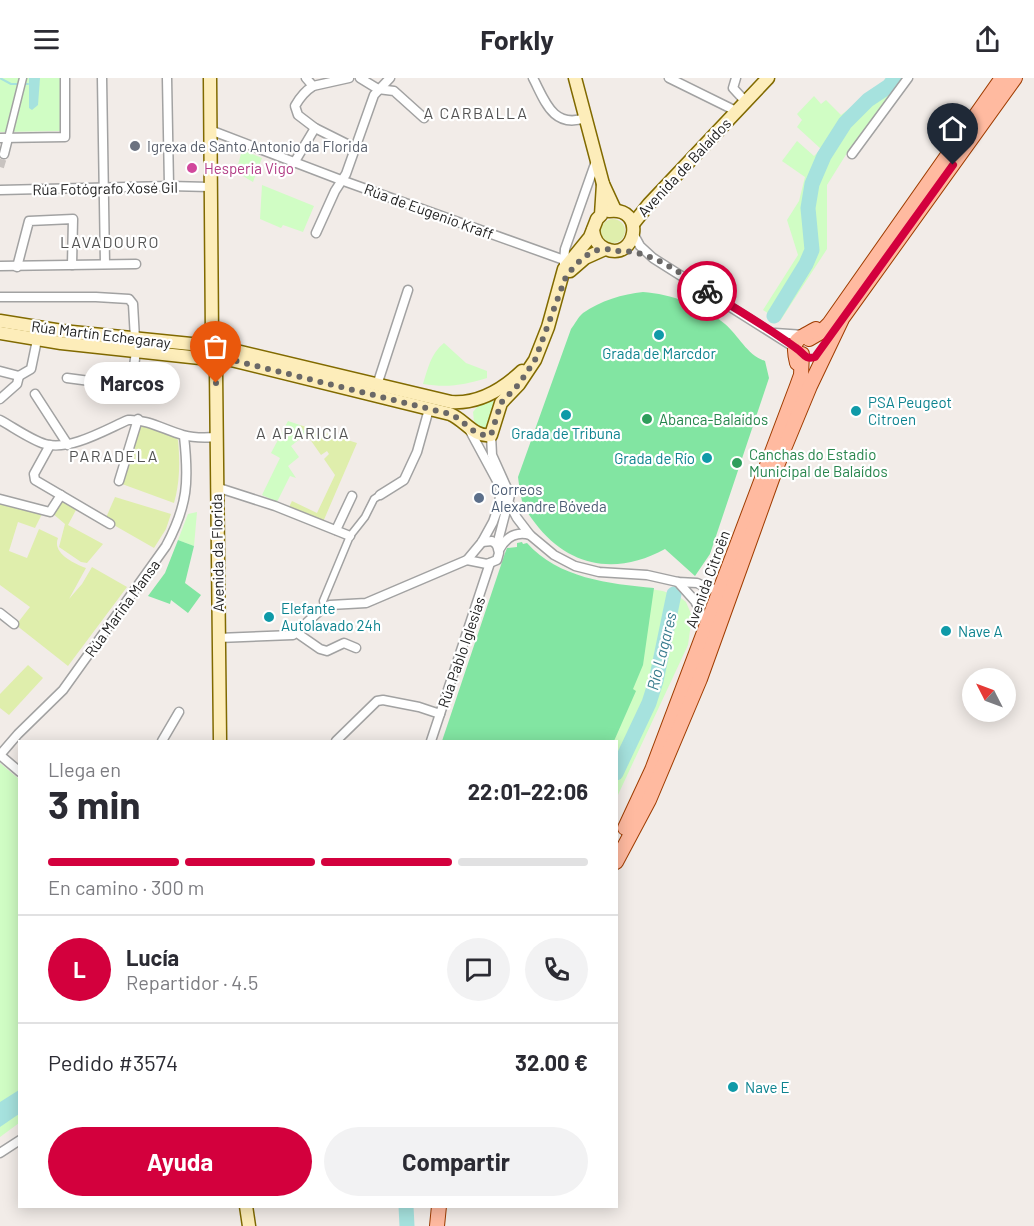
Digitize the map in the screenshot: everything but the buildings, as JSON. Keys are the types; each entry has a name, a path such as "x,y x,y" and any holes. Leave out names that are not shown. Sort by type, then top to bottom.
{"main road":[{"path":"210,78 210,187 204,348 206,364 220,357 377,385 451,402 468,402 483,397 508,383 522,370 543,340"},
{"path":"561,288 571,270 578,263 593,253 605,249 621,250 627,246 633,230 628,216 615,210 603,184 575,78"},
{"name":"Avenida de Balaídos","path":"633,230 648,204 768,78"},
{"path":"1002,78 836,320 825,346 819,353 809,358 798,352 806,337 821,332 836,320 897,250 1015,78"},
{"path":"601,215 603,184"},
{"path":"605,249 596,241 594,224 601,215 615,210"},
{"path":"220,357 457,417 478,434 491,435 501,403 529,370 543,340 561,288 567,262 593,230"},
{"path":"810,386 836,320"},
{"name":"Rúa Martín Echegaray","path":"0,321 136,345"},
{"name":"Rúa Martín Echegaray","path":"0,333 37,339 204,348"},
{"path":"806,337 818,342 819,353 809,381 810,386"},
{"path":"204,348 219,342 220,357"},
{"name":"Avenida Citroën","path":"618,840 652,770 713,628 801,375 798,352"},
{"name":"Avenida da Florida","path":"220,357 216,371 220,740"},
{"name":"Avenida Citroën","path":"726,591 810,386"},
{"path":"467,424 469,411 483,397 496,396 501,403"},
{"path":"618,858 649,800 696,688 713,628"},
{"path":"246,1208 249,1226"},
{"path":"437,1226 439,1208"},
{"path":"447,1226 448,1208"}],"street":[{"path":"4,138 65,137 65,78"},
{"path":"102,78 105,264"},
{"path":"167,78 169,186"},
{"path":"306,78 313,86"},
{"path":"349,78 313,86 306,90 299,99 296,110 298,115 315,128 349,145"},
{"path":"360,78 378,89 394,91 424,118"},
{"path":"316,233 356,147 374,95 390,78"},
{"path":"533,78 550,112 558,118 574,122 585,118"},
{"name":"Avenida de Balaídos","path":"669,78 736,111"},
{"path":"735,78 734,88 745,101"},
{"path":"852,154 908,78"},
{"path":"4,154 4,138 22,81"},
{"path":"294,163 315,128"},
{"name":"Rúa de Eugenio Kraff","path":"210,130 294,163 567,262"},
{"path":"567,262 565,249 596,161"},
{"name":"Rúa Fotógrafo Xosé Gil","path":"0,190 210,187"},
{"path":"17,267 29,221 73,219 72,265"},
{"path":"633,230 640,246 653,258"},
{"path":"621,250 641,252 653,258 775,333 798,352"},
{"path":"0,266 136,264"},
{"path":"377,385 408,290"},
{"path":"0,297 96,297 129,299 134,304 136,345 132,382 128,386 67,378"},
{"path":"775,333 806,337"},
{"path":"0,371 19,376 31,369 37,339"},
{"path":"0,399 17,384 19,376"},
{"path":"35,394 68,445"},
{"path":"324,607 323,601 350,536 374,499 404,480 417,452 429,409"},
{"path":"0,420 43,444 50,445 68,445 128,420 138,419 184,436 216,437"},
{"path":"119,481 138,419"},
{"path":"467,424 517,518 530,535 554,555 586,570 612,574 647,575 678,582 697,583 708,588 726,591"},
{"path":"466,560 487,563 498,557 509,490 491,449 491,435"},
{"name":"Rúa Mariña Mansa","path":"0,755 63,690 166,546 179,522 186,497 184,436"},
{"path":"50,445 34,474 35,480 110,524"},
{"path":"216,487 275,506 350,536"},
{"path":"218,638 288,636 297,633 324,607 366,603 466,560 483,542 496,514 501,487"},
{"path":"0,499 50,512 61,495"},
{"path":"336,530 352,496"},
{"path":"498,547 512,536 522,533 530,535"},
{"path":"483,542 492,541 498,547"},
{"path":"477,550 477,556 487,563"},
{"name":"Rúa Pablo Iglesias","path":"431,740 487,563"},
{"path":"678,582 695,601 713,628"},
{"path":"1,614 14,624"},
{"path":"297,633 320,649 327,651 344,643 356,648"},
{"path":"337,740 377,701 383,700 418,707 440,714"},
{"path":"163,740 179,712"},
{"path":"0,755 18,770"},
{"path":"0,1153 18,1141"}],"green space":[{"path":"0,78 60,78 61,131 0,132"},
{"path":"887,78 902,78 890,93 873,123 878,127 861,149 852,145 827,185 827,249 780,321 763,310 798,255 787,220 799,201 805,177 782,161 797,141 814,156 821,149 797,127 802,120 797,114 814,96 821,104 826,100 841,115"},
{"path":"242,150 262,158 253,182 236,172"},
{"path":"262,185 314,206 303,232 283,225 281,228 260,219"},
{"path":"613,219 618,220 624,226 624,236 618,242 613,243 608,242 602,236 601,231 602,226 608,220"},
{"name":"Abanca-Balaídos","path":"643,292 664,295 686,302 716,317 753,354 765,361 769,378 710,554 695,576 665,549 631,562 614,564 582,559 567,552 552,542 539,528 525,508 520,492 518,477 571,329 581,315 597,305 620,296"},
{"path":"444,343 466,363 487,371 487,378 456,385 423,384 433,356"},
{"path":"489,400 495,402 488,430 482,430 474,421 473,412"},
{"path":"288,421 300,425 306,434 291,446 299,457 288,466 296,478 290,476 277,502 262,495 280,458 271,453"},
{"path":"141,425 175,436 178,440 179,472 174,503 122,484"},
{"path":"300,425 357,443 323,522 289,507 292,501 317,513 335,475 324,459 329,454 327,451 321,455"},
{"path":"115,497 171,514 166,529 154,548 105,520"},
{"path":"61,499 77,508 68,525 103,544 87,563 81,562 59,547 65,524 52,513"},
{"path":"0,500 43,512 35,528 18,522 9,551 27,558 39,529 58,538 58,548 61,553 86,568 69,599 82,584 92,567 127,587 68,666 16,625 30,607 0,585"},
{"path":"197,512 194,546 178,540 188,514"},
{"path":"178,540 194,546 185,583 201,595 188,613 171,600 170,604 148,596 165,573"},
{"path":"517,543 527,543 540,555 569,572 602,581 654,588 643,665 633,689 636,691 614,740 442,740 507,548 517,547"},
{"path":"636,587 663,591 681,598 686,602 692,616 688,645 618,795 618,740 584,740"},
{"path":"28,665 43,678 9,715 0,708 0,694"},
{"path":"0,763 18,778 18,1124 0,1137"}],"water":[{"path":"29,78 40,78 38,105 32,110 29,108"},
{"path":"18,1091 18,1115 0,1127 0,1102"}],"waterway":[{"path":"0,78 11,84 28,84"},
{"name":"Río Lagares","path":"774,316 812,250 808,208 812,184 824,156 845,123 868,100 889,86 895,78"},
{"name":"Río Lagares","path":"618,769 649,703 656,681 674,594"},
{"name":"Río Lagares","path":"406,1208 407,1226"}],"tunnel":[{"path":"0,167 4,154"}],"way so far":[{"path":"216,383 214,365 224,358 450,414 462,420 478,434 486,436 491,435 501,403 519,384 535,360 565,279 571,270 585,258 605,249 641,252 707,291"}],"place":[{"name":"Igrexa de Santo Antonio da Florida","path":"135,146"},
{"name":"Hesperia Vigo","path":"192,168"},
{"name":"Grada de Marcdor","path":"659,335"},
{"name":"Marcos","path":"216,383"},
{"name":"PSA Peugeot Citroen","path":"856,411"},
{"name":"Grada de Tribuna","path":"566,415"},
{"name":"Abanca-Balaídos","path":"647,419"},
{"name":"Grada de Río","path":"707,458"},
{"name":"Canchas do Estadio Municipal de Balaídos","path":"737,463"},
{"name":"Correos Alexandre Bóveda","path":"479,498"},
{"name":"Elefante Autolavado 24h","path":"269,617"},
{"name":"Nave A","path":"946,631"},
{"name":"Nave E","path":"733,1087"}],"district":[{"name":"A CARBALLA","path":"476,112"},
{"name":"LAVADOURO","path":"110,241"},
{"name":"A APARICIA","path":"303,432"},
{"name":"PARADELA","path":"114,455"}],"route":[{"path":"707,291 775,333 806,358 815,357 953,165"}]}
